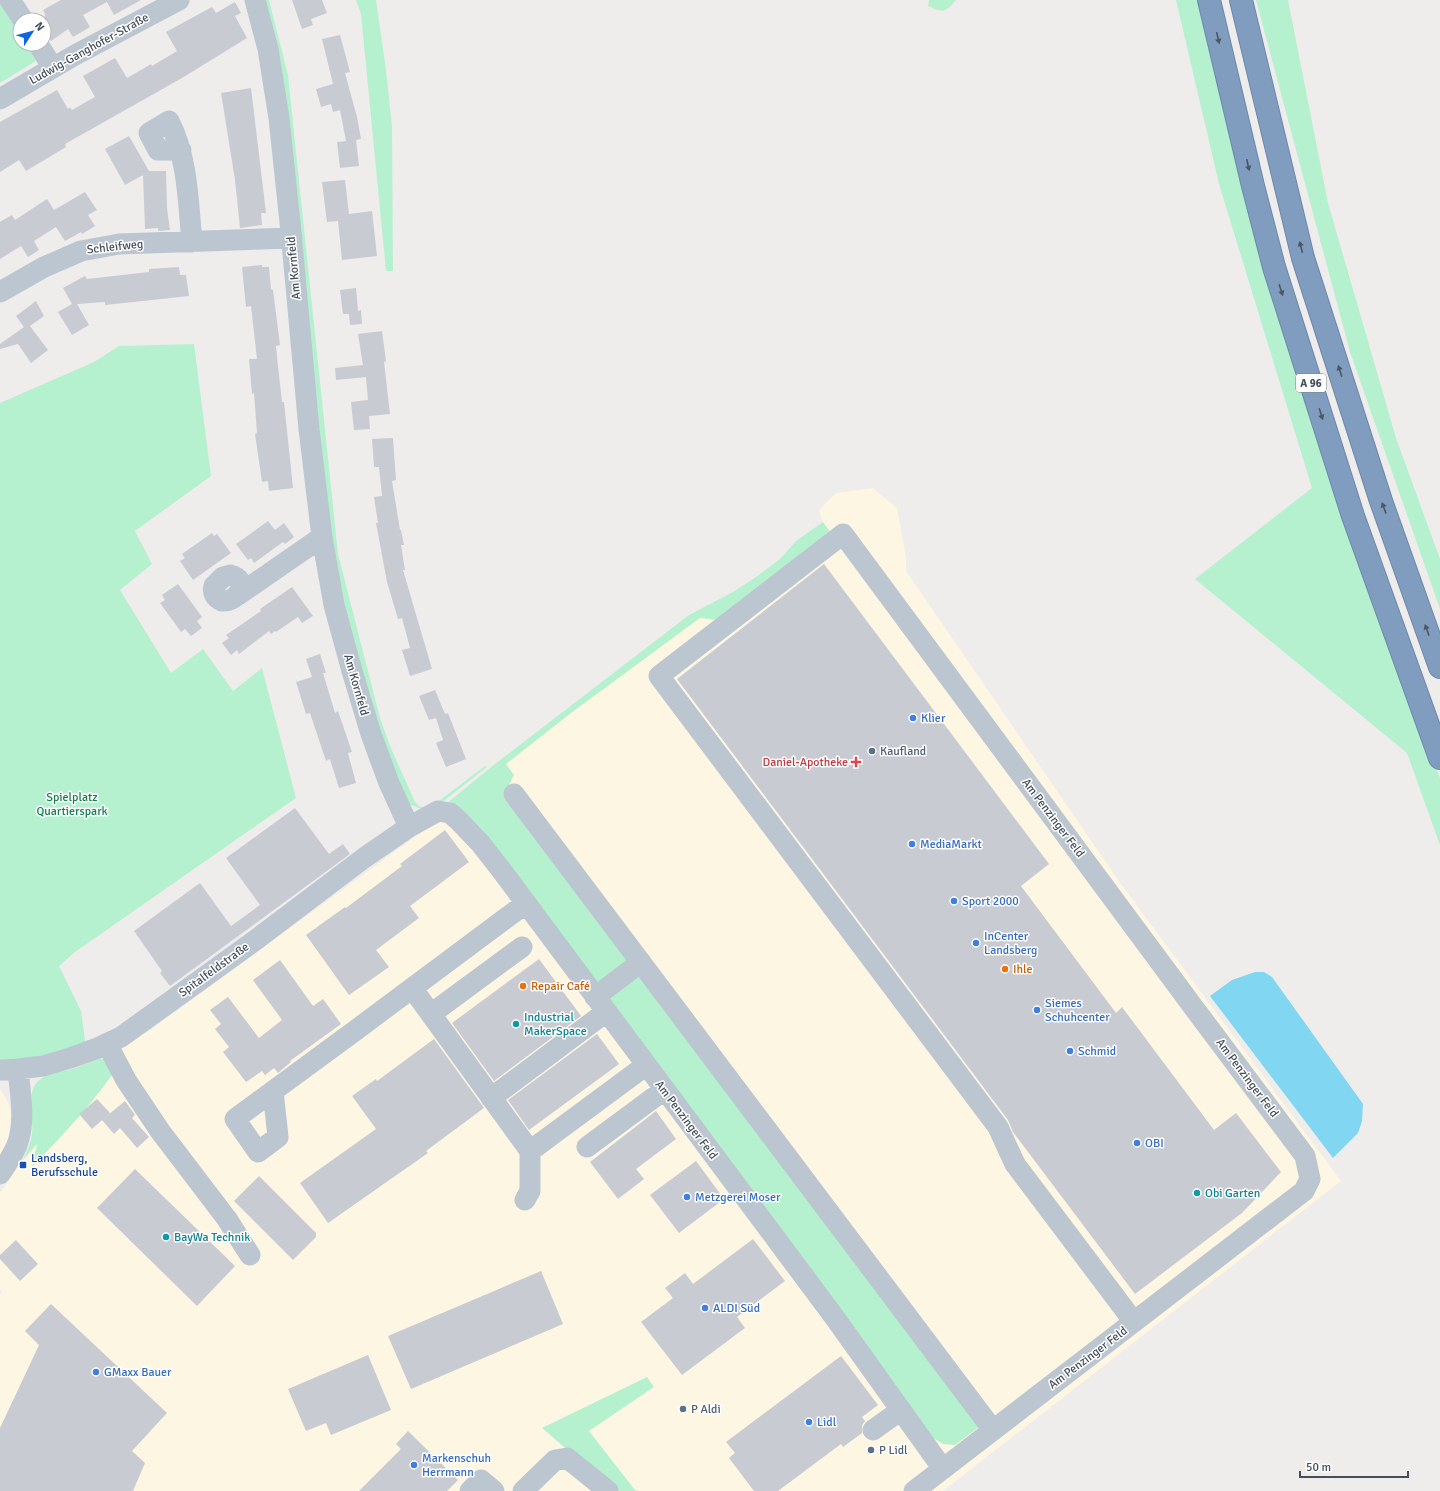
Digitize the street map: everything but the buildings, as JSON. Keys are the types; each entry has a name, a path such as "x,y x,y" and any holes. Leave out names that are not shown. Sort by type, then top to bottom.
{"highway":[{"name":"A 96","path":"1209,0 1253,186 1274,267 1353,516 1440,758"},
{"name":"A 96","path":"1241,0 1303,258 1381,501 1440,667"}],"street":[{"path":"10,0 18,12"},
{"name":"Ludwig-Ganghofer-Straße","path":"0,99 53,68 179,0"},
{"name":"Am Kornfeld","path":"255,0 268,50 279,118 292,238 309,429 322,537 334,605 371,734 389,783 409,827"},
{"path":"43,52 53,68"},
{"path":"181,150 186,171 192,242"},
{"name":"Schleifweg","path":"0,292 44,267 81,251 119,244 292,238"},
{"name":"Am Penzinger Feld","path":"914,1491 943,1469 993,1430 1134,1322 1304,1191 1310,1179 1305,1156 843,534 659,676 998,1127 1015,1164 1134,1322"},
{"path":"238,595 322,537"},
{"path":"514,794 993,1430"},
{"name":"Am Penzinger Feld","path":"409,827 438,811 450,813 481,844 645,1066 835,1318 943,1469"},
{"name":"Spitalfeldstraße","path":"9,1070 43,1066 70,1058 107,1044 131,1031 257,939 364,858 409,827"},
{"path":"273,1091 525,904"},
{"path":"431,1014 522,947"},
{"path":"467,948 486,974"},
{"path":"491,1098 600,1005 641,962"},
{"path":"412,988 530,1151 530,1191 525,1200"},
{"path":"107,1044 126,1080 160,1131 227,1219 250,1255"},
{"path":"530,1151 645,1066"},
{"path":"0,1174 12,1156 18,1143 21,1129 9,1070"},
{"path":"587,1147 664,1090"},
{"path":"873,1430 901,1410"},
{"path":"523,1491 555,1460 567,1458 608,1491"},
{"path":"470,1491 481,1480 494,1491"}],"shaded area":[{"path":"873,488 897,508 906,558 906,571 1121,884 1341,1181 943,1491 0,1491 0,1295 2,1292 0,1290 0,1193 23,1160 108,1065 100,1057 149,1031 427,828 689,615 734,593 780,560 823,523 819,510 836,493"},
{"path":"0,1089 8,1102 11,1114 8,1140 0,1155"}],"green space":[{"path":"0,0 12,20 12,52 31,52 36,61 0,83"},
{"path":"263,0 269,0 288,75 338,554 380,718 390,746 415,802 420,807 427,808 422,809 408,804 396,778 340,604"},
{"path":"356,0 376,0 386,70 392,126 393,271 386,271 361,14"},
{"path":"929,0 956,0 949,7 941,11 928,6"},
{"path":"1176,0 1200,0 1440,778 1440,845 1407,753 1195,579 1312,488 1219,184"},
{"path":"1256,0 1288,0 1328,203 1396,438 1440,559 1440,609 1350,352"},
{"name":"Spielplatz Quartierspark","path":"194,344 211,476 135,531 152,564 120,590 171,673 203,649 233,691 262,668 296,798 75,952 59,966 81,1011 86,1047 0,1064 0,403 94,362 119,346"},
{"path":"823,522 831,533 717,620 700,618 571,713 506,764 514,775 508,787 629,960 596,986 446,804 495,764 689,615 733,592 756,577 780,559 796,541"},
{"path":"485,766 487,767 441,803 435,804"},
{"path":"637,974 979,1427 955,1445 943,1444 933,1438 604,997"},
{"path":"100,1057 108,1064 121,1062 68,1129 32,1167 37,1144 23,1160 29,1147 31,1137 31,1096 36,1083 49,1074 76,1068"},
{"path":"647,1377 654,1387 589,1431 635,1490 638,1491 615,1491 542,1428"}],"water":[{"path":"1255,972 1264,972 1272,977 1363,1104 1362,1121 1358,1133 1333,1158 1210,996 1232,980"}],"place":[{"name":"Klier","path":"913,718"},
{"name":"Kaufland","path":"872,751"},
{"name":"Daniel-Apotheke","path":"856,762"},
{"name":"MediaMarkt","path":"912,844"},
{"name":"Sport 2000","path":"954,901"},
{"name":"InCenter Landsberg","path":"976,943"},
{"name":"Ihle","path":"1005,969"},
{"name":"Repair Café","path":"523,986"},
{"name":"Siemes Schuhcenter","path":"1037,1010"},
{"name":"Industrial MakerSpace","path":"516,1024"},
{"name":"Schmid","path":"1070,1051"},
{"name":"OBI","path":"1137,1143"},
{"name":"Landsberg, Berufsschule","path":"23,1165"},
{"name":"Obi Garten","path":"1197,1193"},
{"name":"Metzgerei Moser","path":"687,1197"},
{"name":"BayWa Technik","path":"166,1237"},
{"name":"ALDI Süd","path":"705,1308"},
{"name":"GMaxx Bauer","path":"96,1372"},
{"name":"P Aldi","path":"683,1409"},
{"name":"Lidl","path":"809,1422"},
{"name":"P Lidl","path":"871,1450"},
{"name":"Markenschuh Herrmann","path":"414,1465"}]}
